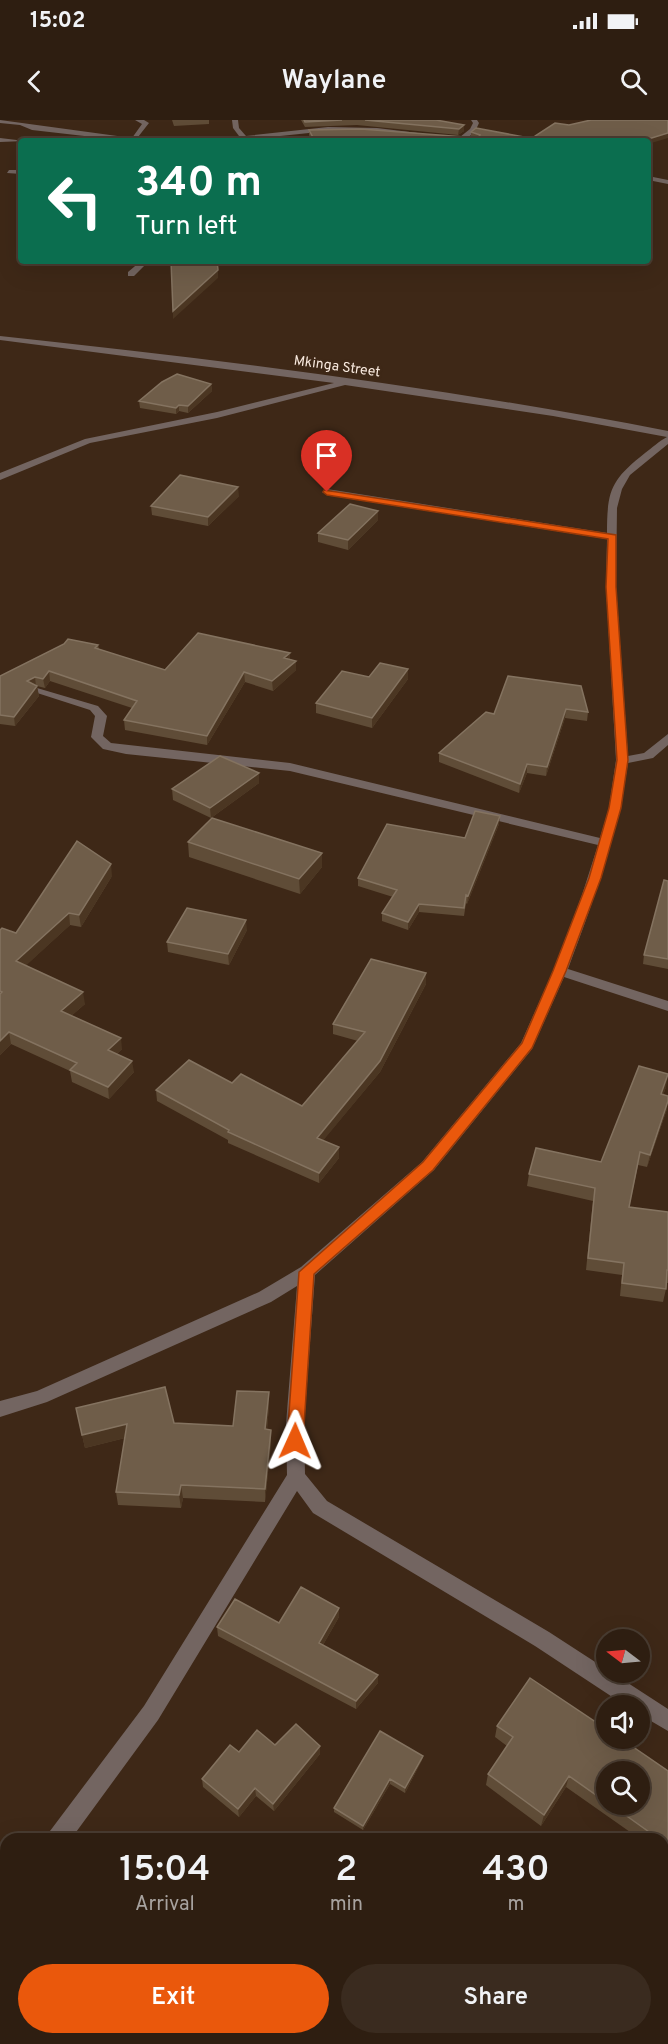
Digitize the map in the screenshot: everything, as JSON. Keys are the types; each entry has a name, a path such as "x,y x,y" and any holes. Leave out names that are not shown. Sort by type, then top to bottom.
{"street":[{"path":"136,138 146,123 138,120"},
{"path":"235,120 236,128 244,138"},
{"path":"452,137 462,138 473,130 477,123 474,120"},
{"path":"0,121 21,123 32,128 113,138"},
{"path":"269,138 328,129 424,134"},
{"path":"0,140 18,141"},
{"path":"9,172 18,172"},
{"path":"131,274 142,264"},
{"name":"Mkinga Street","path":"0,338 145,354 562,413 668,434"},
{"path":"0,477 88,441 217,415 346,382"},
{"path":"0,1409 40,1397 138,1355 265,1297 307,1272 428,1166 528,1045 560,971 606,843 615,808 622,760 611,587 612,508 617,489 626,473 668,439"},
{"path":"327,492 613,537"},
{"path":"37,691 94,708 100,716 97,737 107,746 126,750 290,767 606,843"},
{"path":"622,760 651,756 668,738"},
{"path":"560,971 668,1006"},
{"path":"62,1833 151,1713 296,1476 295,1424 307,1272"},
{"path":"296,1476 320,1507 542,1639 668,1721"}],"building":[{"path":"304,120 342,120 305,122"},
{"path":"365,120 436,120 464,125 459,129"},
{"path":"591,120 668,120 668,133 651,138 533,138 555,123 569,125"},
{"path":"476,128 524,137 478,138 480,135 471,132"},
{"path":"361,129 478,138 313,138 309,130"},
{"path":"171,264 217,264 218,270 173,311"},
{"path":"177,374 211,384 188,406 179,405 176,408 139,401 162,382"},
{"path":"180,475 238,487 208,517 151,506"},
{"path":"350,504 378,511 348,540 318,533"},
{"path":"198,633 290,653 284,658 296,661 272,681 244,672 207,736 124,720 137,701 49,671 43,679 35,677 27,681 37,686 14,717 0,715 0,676 64,644 68,639 98,645 95,648 165,670"},
{"path":"380,663 408,669 372,718 316,703 342,671 369,677"},
{"path":"508,676 581,686 588,712 566,709 547,767 527,764 520,784 439,753 486,712 494,714"},
{"path":"220,756 259,773 210,808 172,789"},
{"path":"475,811 500,816 468,896 466,895 464,908 419,904 408,922 382,913 397,890 358,878 387,824 465,838"},
{"path":"212,818 322,853 299,879 188,842"},
{"path":"77,841 111,864 79,915 69,913 16,961 83,992 61,1011 121,1038 108,1050 132,1061 108,1087 70,1070 77,1063 9,1032 0,1041 0,994 2,992 0,991 0,930 2,928 16,933"},
{"path":"664,880 668,881 668,959 644,955"},
{"path":"187,908 246,920 228,954 167,942"},
{"path":"371,959 426,973 380,1061 317,1138 339,1147 319,1173 228,1132 229,1130 156,1090 189,1060 232,1083 241,1074 302,1106 365,1032 333,1024"},
{"path":"639,1066 668,1074 661,1094 668,1096 668,1101 650,1155 640,1152 629,1207 668,1212 666,1289 622,1283 624,1263 588,1258 595,1188 529,1174 536,1148 601,1162"},
{"path":"165,1387 174,1423 233,1426 237,1391 269,1392 265,1429 271,1430 265,1489 181,1485 179,1495 116,1492 127,1424 82,1435 76,1408"},
{"path":"301,1587 339,1608 319,1643 378,1675 356,1701 217,1627 235,1599 279,1623"},
{"path":"530,1678 596,1722 596,1749 636,1749 668,1771 668,1833 651,1833 625,1815 650,1815 650,1761 596,1761 596,1795 569,1776 544,1815 488,1774 513,1737 497,1726"},
{"path":"296,1724 320,1746 273,1804 255,1788 238,1809 202,1779 230,1745 239,1752 257,1730 275,1745"},
{"path":"380,1731 423,1756 405,1788 390,1779 363,1826 334,1808"}],"route":[{"path":"295,1441 307,1272 428,1166 528,1045 560,971 595,878 615,808 622,760 611,587 613,537 327,492"}]}
